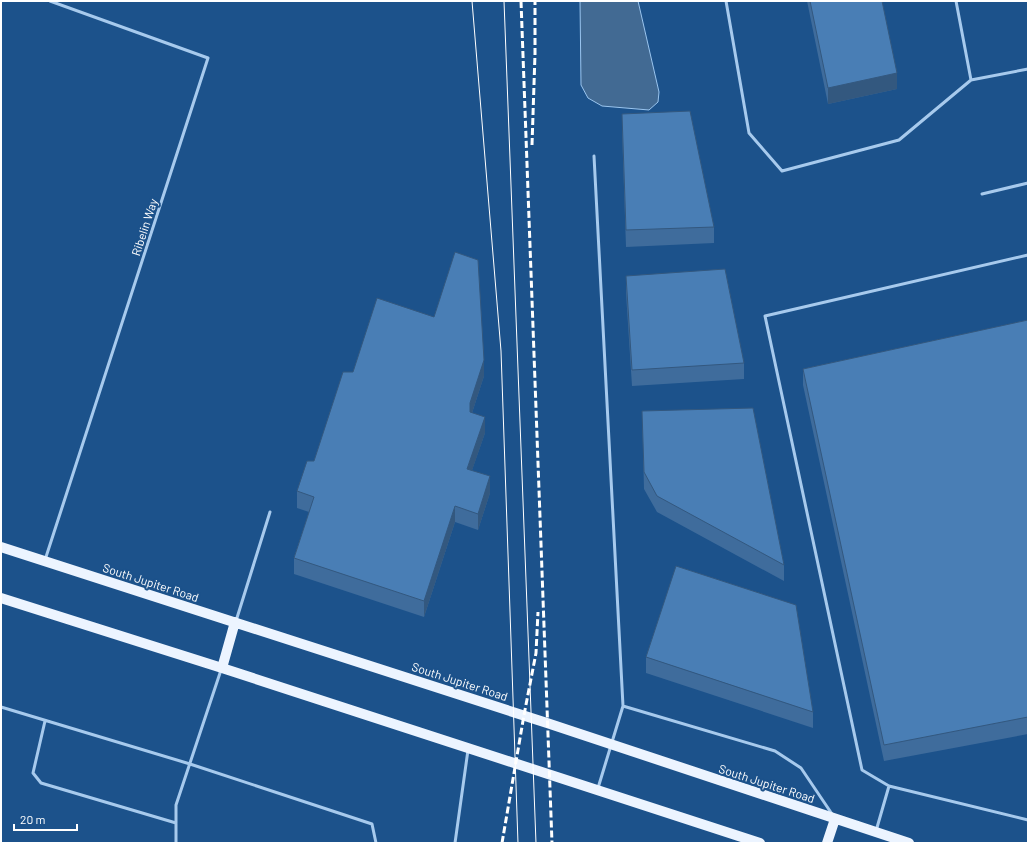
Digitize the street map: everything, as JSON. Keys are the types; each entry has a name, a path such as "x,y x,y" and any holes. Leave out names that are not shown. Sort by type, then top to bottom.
{"main road":[{"name":"South Jupiter Road","path":"1,547 611,744 909,843"},
{"path":"1,598 222,668 760,843"},
{"path":"222,668 235,622"},
{"path":"827,843 835,819"}],"lane":[{"name":"Ribelin Way","path":"45,561 208,58 50,1"},
{"path":"726,1 749,133 782,171 899,140 971,80 1028,69"},
{"path":"956,1 971,80"},
{"path":"594,156 623,706 598,790"},
{"path":"982,194 1028,183"},
{"path":"1028,255 765,316 862,770 889,786 1028,820"},
{"path":"235,622 270,512"},
{"path":"176,843 176,805 222,668"},
{"path":"623,706 775,751 800,768 835,819"},
{"path":"1,707 190,764 372,824 376,843"},
{"path":"45,721 33,772 41,783 176,823"},
{"path":"455,843 468,748"},
{"path":"876,832 889,786"}],"water":[{"path":"580,1 638,1 659,92 658,102 649,110 602,106 588,98 581,85"}],"building":[{"path":"810,1 882,1 897,73 828,88"},
{"path":"690,111 714,227 626,230 622,114"},
{"path":"455,252 478,260 484,360 470,403 470,412 485,417 467,469 490,476 478,514 455,506 424,601 294,558 314,497 297,491 307,461 314,461 343,372 353,372 377,298 434,317"},
{"path":"725,269 744,363 632,370 626,276"},
{"path":"1028,320 1028,717 884,745 803,369"},
{"path":"753,408 784,565 657,496 644,472 642,411"},
{"path":"676,566 796,605 813,712 646,657"}],"tram line":[{"path":"472,1 501,351 518,843"},
{"path":"504,1 536,843"}],"railway":[{"path":"521,1 552,843"},
{"path":"532,145 535,1"},
{"path":"502,843 536,653 538,612"}]}
